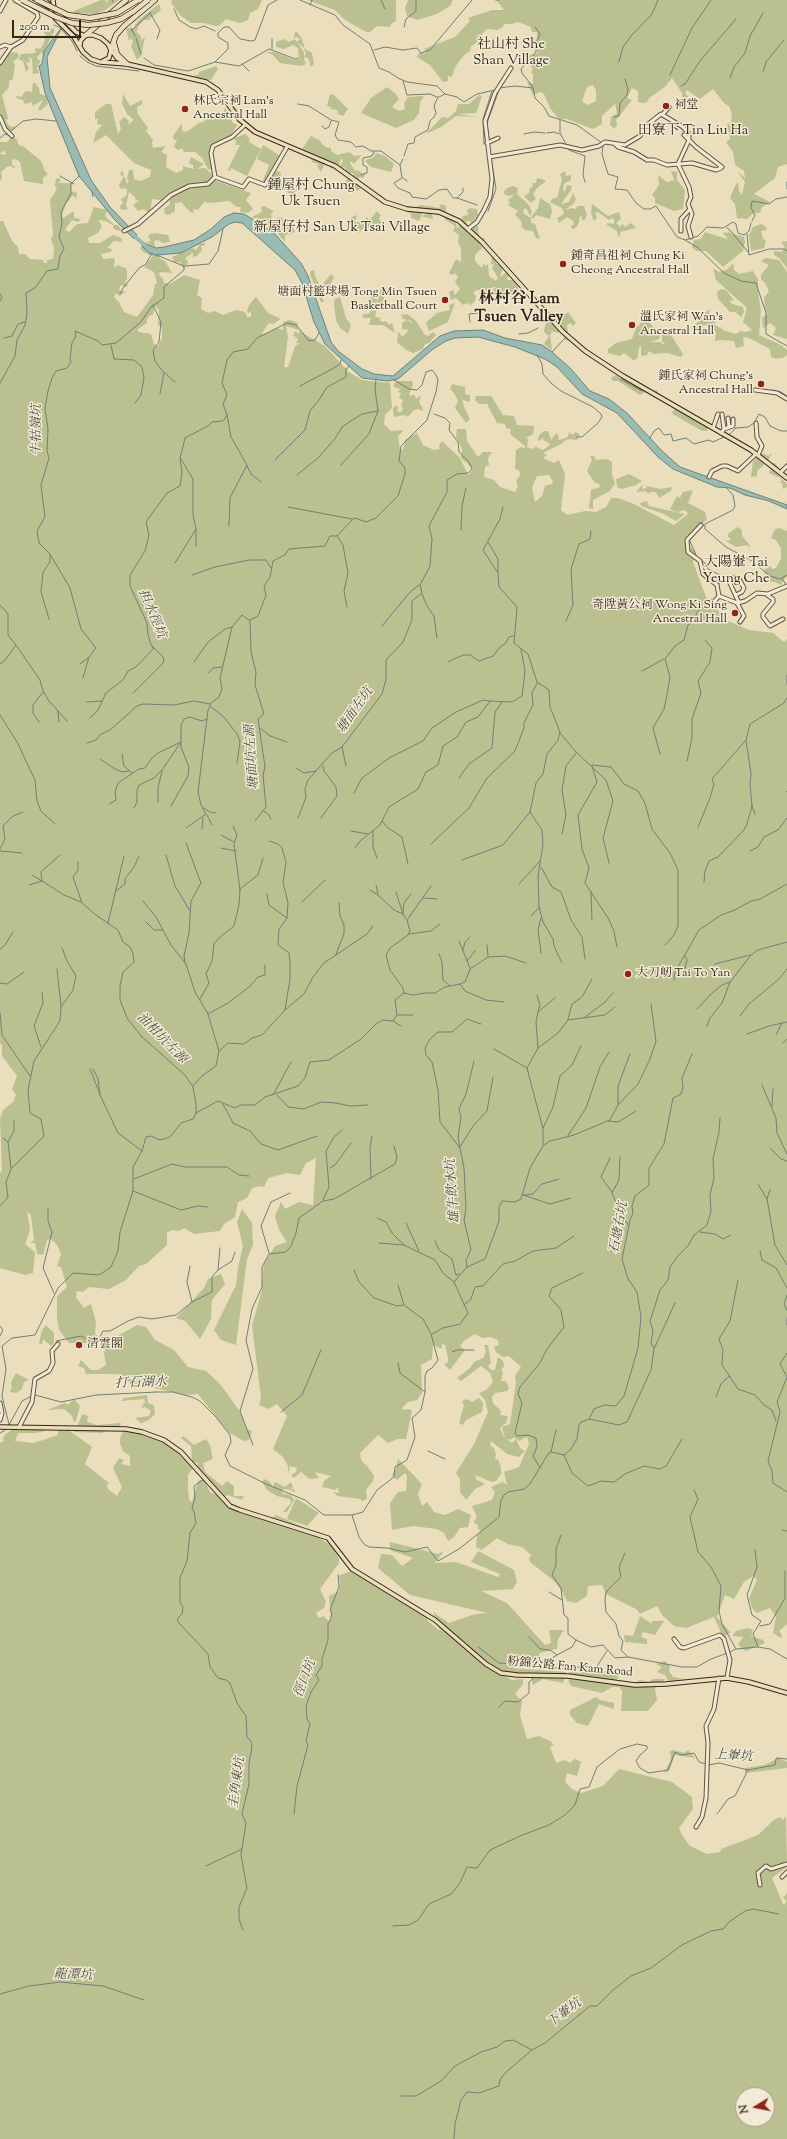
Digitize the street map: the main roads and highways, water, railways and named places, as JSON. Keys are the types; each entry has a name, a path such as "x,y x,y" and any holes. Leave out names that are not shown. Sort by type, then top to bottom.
{"highway":[{"path":"22,0 56,18 72,23 88,25 102,24 121,19 148,0"},
{"path":"37,0 68,14 90,18 117,13 138,0"},
{"path":"86,35 126,0"},
{"path":"111,50 114,39 124,26 156,0"},
{"path":"114,39 116,52 127,64"}],"main road":[{"path":"28,0 40,5 58,21 89,57 102,62 127,64 209,84 220,92 245,125 255,132 334,166 386,202 407,209 425,210 447,214 468,229 563,332 585,351 623,376 757,454 787,478"},
{"path":"44,0 76,32 101,38 117,58 127,64"},
{"path":"52,0 54,10"},
{"path":"80,46 81,40 86,35"},
{"path":"102,62 109,58 111,50"},
{"name":"粉錦公路 Fan Kam Road","path":"1,1427 126,1429 147,1433 164,1440 181,1452 230,1506 328,1538 354,1570 435,1620 486,1664 501,1673 517,1675 568,1676 635,1684 666,1684 728,1678 749,1682 787,1693"}],"water":[{"path":"62,27 47,57 50,88 91,180 110,207 137,235 134,239 114,219 79,176 45,93 39,66 42,64 44,51"},
{"path":"234,213 244,214 273,232 301,263 308,276 331,342 338,351 362,369 374,374 393,376 440,336 454,331 483,330 505,338 542,345 571,369 590,391 609,399 627,413 661,450 680,467 787,505 787,509 769,501 745,495 730,488 717,487 673,469 658,457 617,413 582,394 557,367 545,359 515,347 478,337 455,338 446,341 433,349 398,379 388,381 362,378 325,344 314,322 302,283 295,270 242,223 235,222 229,224 212,237 181,253 156,255 149,253 142,246 143,243 145,243 156,248 194,240 211,229 224,217"}],"waterway":[{"path":"144,58 154,65 188,71 215,62 228,49 228,43 218,37 218,33 224,27 229,27 240,39 251,41 255,40 268,5 277,0"},
{"path":"300,0 335,15 343,25 370,44 379,68 398,78 407,82 437,86 445,94 457,97 464,102 477,94 495,90"},
{"path":"310,5 312,0"},
{"path":"381,0 385,9"},
{"path":"404,27 406,19 416,11 416,0"},
{"path":"374,50 385,47 403,50 417,48 421,53 430,50 472,0"},
{"path":"619,62 623,47 631,36 652,14 658,0"},
{"path":"670,75 692,28 711,0"},
{"path":"174,9 179,20 190,27 196,29 204,26 215,31"},
{"path":"132,30 151,12"},
{"path":"150,13 160,30 157,39"},
{"path":"730,78 734,67 745,53 750,36 763,13"},
{"path":"681,86 685,84 700,61 736,19"},
{"path":"54,25 61,28"},
{"path":"533,87 522,73 521,69 536,52 536,43 540,34 535,27"},
{"path":"131,28 135,36"},
{"path":"61,29 72,41 77,51"},
{"path":"136,38 141,54"},
{"path":"272,39 272,49"},
{"path":"763,72 766,62 784,40"},
{"path":"215,62 239,66 269,49 295,59 298,58"},
{"path":"80,56 87,62 96,66 139,71"},
{"path":"242,64 249,71"},
{"path":"614,117 619,116 620,103 627,95 628,89 625,79"},
{"path":"403,81 407,95 430,94 437,97"},
{"path":"499,88 515,86 533,88 535,98 544,107 549,116 577,125 602,143"},
{"path":"489,140 487,123 499,90"},
{"path":"484,144 483,119 492,91"},
{"path":"439,97 445,94"},
{"path":"404,156 408,144 414,143 415,137 428,130 430,121 436,113 434,106 438,97"},
{"path":"298,104 309,106 331,120 339,122 335,135 338,140 351,142 356,147 363,146 371,151 381,151 400,165"},
{"path":"10,132 23,121 36,119 56,121"},
{"path":"560,120 560,133 569,150 585,156 583,175 585,182"},
{"path":"322,126 325,129 329,127 331,121"},
{"path":"524,134 534,132 545,133"},
{"path":"547,133 554,132 559,134"},
{"path":"0,138 5,134 8,135"},
{"path":"603,146 602,154 608,174 618,177 615,189 627,190 636,203 644,209 650,209 656,206 677,237 685,240 698,236 707,227 723,228 733,222 736,224 738,233 744,235 749,231 751,223"},
{"path":"361,175 367,173 367,167 363,165 363,158 372,156 374,152"},
{"path":"488,211 496,189 491,158"},
{"path":"403,159 400,165 402,178 394,183 398,188 410,193 412,197 426,199 439,190 447,189 453,198 457,198 463,192 463,188"},
{"path":"60,176 74,184"},
{"path":"0,383 15,356 17,340 25,325 27,313 26,293 35,288 47,271 58,269 60,256 64,249 59,237 62,224 61,212 71,193 71,184 79,176"},
{"path":"403,178 407,181"},
{"path":"787,182 787,189"},
{"path":"92,192 93,197"},
{"path":"752,221 755,215 751,208 752,201 769,204 776,199 787,197"},
{"path":"457,198 477,205"},
{"path":"727,228 748,252"},
{"path":"185,266 209,264 218,251 223,229"},
{"path":"747,234 749,255 769,249 784,249 787,251"},
{"path":"133,235 146,246"},
{"path":"685,240 697,247 724,273 741,281 756,283 766,313 766,334 787,346"},
{"path":"120,294 139,268 146,264 152,253"},
{"name":"牛牯嶺坑","path":"83,678 89,657 96,648 81,629 70,588 50,554 39,543 37,531 45,517 41,485 49,458 47,451 48,429 45,408 52,378 56,371 67,368 71,362 70,358 72,343 76,336 75,331 98,341 102,345 116,343 141,322 151,307 164,298 164,287 184,270 184,266 156,255"},
{"path":"0,294 2,298 0,301"},
{"path":"153,305 161,322 159,342 153,350 155,361 164,373 160,394"},
{"path":"470,322 469,314 479,313"},
{"path":"4,338 12,336 18,324 25,322"},
{"name":"担水徑坑","path":"133,693 164,662 163,657 151,645 147,623 130,586 130,575 145,551 149,535 146,522 167,493 180,486 182,472 180,459 185,438 208,426 212,422 223,421 227,415 223,404 227,395 222,383 227,360 233,352 248,349 257,338 287,323 296,325 309,341 315,340 319,333"},
{"path":"519,334 528,333 538,328"},
{"path":"552,352 565,338"},
{"path":"111,345 114,359 134,360 142,367 144,378 141,395 135,403"},
{"path":"537,355 542,364 543,374 551,383 561,391 593,407 601,414 602,417 598,423 582,437 577,437"},
{"path":"300,386 334,368 340,364 341,360"},
{"path":"275,460 305,430 310,411 327,387 346,377 346,370 349,366"},
{"path":"250,620 258,616 266,595 264,586 270,577 273,561 285,555 289,549 325,546 330,536 337,536 353,519 355,518 366,522 376,518 398,496 405,474 405,468 399,461 401,446 427,420 436,392 438,380 432,370 426,372 422,385 417,390 409,389 394,380"},
{"path":"165,373 175,382"},
{"path":"297,475 318,458 334,440 343,426 362,414 378,411 375,389 376,379"},
{"path":"620,379 642,391"},
{"path":"772,390 781,392 787,396"},
{"path":"341,465 369,434 378,411"},
{"name":"塘面左坑","path":"298,818 306,797 305,789 308,780 332,753 342,747 382,694 386,679 386,660 403,642 412,620 412,601 422,593 420,585 430,566 432,539 429,526 447,492 447,480 457,474 468,473 472,469 469,462 459,452 458,442 449,430 450,423 445,418 434,414"},
{"path":"729,435 736,428 748,427 754,423 759,414 765,417 770,426 781,431 787,431"},
{"path":"227,415 231,437 247,465 230,498 229,526"},
{"path":"650,438 654,431 659,428 664,435 671,434 673,441 686,438 694,444 709,440 713,442 726,436"},
{"path":"175,563 196,529 193,515 193,479 181,459"},
{"path":"247,466 251,474 261,482"},
{"path":"726,487 733,495 735,506 733,510 705,524 705,529 726,547 752,561 770,576 780,579 787,575"},
{"path":"461,530 462,506 466,488"},
{"path":"288,507 352,519"},
{"path":"503,507 500,519 483,550 498,573 499,587 517,607 514,643 528,654 537,682 549,690 550,707 560,732 558,740 547,754 543,774 536,783 530,812 542,830 543,844 538,876 539,907 543,922 553,939 554,946 562,963"},
{"path":"196,529 196,546"},
{"path":"566,621 573,605 571,569 579,544 590,539 591,531"},
{"path":"337,536 343,545 348,573 344,591 347,607"},
{"path":"689,539 697,557"},
{"path":"488,542 498,559 498,572"},
{"path":"49,619 41,592 43,572 50,562 50,555"},
{"path":"700,559 706,564 708,569 722,576 723,580 718,585"},
{"path":"192,575 215,567 249,560 266,560 271,568"},
{"path":"782,578 786,585"},
{"path":"382,626 410,592 419,585"},
{"path":"422,594 427,606 434,616 437,638"},
{"path":"660,754 653,728 664,709 667,695 670,677 665,659 675,646 684,640 688,625 694,620 698,611 704,606 711,604"},
{"path":"0,605 8,614 8,635 16,645 6,659 0,664"},
{"path":"186,828 206,814 201,805 198,792 208,710 211,703 219,697 222,689 220,678 232,627 242,615 249,620"},
{"name":"塘面坑左源","path":"250,621 251,652 256,672 255,685 264,714 258,719 265,767 263,775 266,807 255,821"},
{"path":"194,662 208,642 225,629 232,627"},
{"path":"448,662 463,655 470,655 479,661 493,656 501,646 505,644 509,637 513,636"},
{"path":"687,761 692,738 692,719 701,693 698,681 710,662 712,648 705,640"},
{"path":"16,645 40,680 43,691 49,701 67,721"},
{"path":"90,718 98,710 106,693 123,680 128,671 136,667 153,649 152,646"},
{"path":"355,848 360,841 380,825 389,807 418,789 426,772 438,765 443,746 457,737 466,722 478,717 490,701 512,702 522,696 525,671 521,649"},
{"name":"牛牯嶺坑","path":"80,664 88,658"},
{"path":"642,671 664,659"},
{"path":"208,673 213,668 222,667"},
{"path":"787,675 787,684"},
{"path":"431,844 469,808 487,778 515,751 524,728 524,723 533,705 532,693 537,683"},
{"path":"39,722 33,713 33,705 43,692"},
{"path":"698,827 710,798 714,784 712,779 746,740 750,724 784,703 787,698"},
{"path":"354,793 362,778 389,758 423,741 432,728 456,712 483,700 490,701"},
{"path":"87,702 102,701"},
{"path":"87,743 96,740 101,734 110,730 137,706 143,704 174,705 194,701 210,704"},
{"path":"459,778 469,764 492,748 495,712 502,702"},
{"path":"211,707 224,717 237,734 240,741 237,763"},
{"path":"58,711 59,722"},
{"path":"0,715 17,742 35,780 37,801 41,811 55,824"},
{"path":"134,808 137,802 137,791 139,785 154,778 162,770 181,742 181,725 184,719 190,717 202,721 207,719"},
{"path":"260,728 270,736 287,742"},
{"path":"560,733 576,752 606,780 613,801 603,838 609,863"},
{"path":"704,882 705,871 709,861 718,857 744,830 747,824 752,806 750,784 751,773 746,741"},
{"path":"109,804 116,800 115,792 118,783 139,769 145,768 152,758 158,753 181,742 181,747 189,767 188,776 171,806"},
{"path":"342,747 346,766"},
{"path":"562,834 566,815 562,790 566,766 576,753"},
{"path":"122,754 124,766 132,773"},
{"path":"100,759 115,769 123,772 129,771"},
{"path":"592,765 611,767 624,784 638,791 645,803 652,829 670,853 678,870 678,926 674,935 665,945"},
{"path":"321,818 337,796 336,787 324,771 323,766"},
{"path":"592,766 597,782 578,815 582,849 589,868 585,883 608,918 614,931 617,947"},
{"path":"296,768 304,773 316,771"},
{"path":"158,802 158,788 162,771"},
{"path":"752,806 755,814"},
{"path":"204,808 210,812 216,813"},
{"path":"264,811 271,819"},
{"path":"0,849 5,839 3,826 13,816 23,812"},
{"path":"462,860 503,845 530,812"},
{"path":"207,815 212,825"},
{"path":"202,829 203,818"},
{"path":"750,851 758,847 764,837 778,830 787,818"},
{"path":"382,821 388,828 402,837 408,864"},
{"path":"200,999 209,983 206,974 212,961 214,944 234,926 239,905 240,890 234,844 237,835 233,826"},
{"path":"351,831 368,834"},
{"path":"373,831 373,847 377,858"},
{"path":"221,835 234,842"},
{"path":"219,1051 228,1043 244,1044 252,1038 262,1035 285,1010 290,979 290,962 289,953 278,945 279,929 287,918 288,903 283,882 286,862 282,848 278,844 269,841"},
{"path":"185,963 184,956 189,933 191,901 201,883 186,843"},
{"path":"221,848 236,851"},
{"path":"0,851 22,853"},
{"path":"60,855 41,872 42,881 64,895 81,902"},
{"path":"166,855 175,886 190,911"},
{"path":"108,923 124,856"},
{"path":"116,891 125,884 125,879 134,867 139,856"},
{"path":"240,889 258,875 263,858"},
{"path":"519,884 540,861"},
{"name":"油柑坑左源","path":"78,862 78,870 73,877 82,903 96,915 118,930 123,942 130,947 133,954 134,962 123,972 120,986 120,1000 127,1018 142,1037 185,1075 193,1087 196,1113"},
{"path":"541,867 552,887 561,892 571,920 582,937 585,959"},
{"path":"32,875 42,881"},
{"path":"302,902 325,880"},
{"path":"29,885 42,881"},
{"path":"674,980 675,972 699,930 721,915 735,910 751,901 760,899 787,884"},
{"path":"376,885 378,894"},
{"path":"404,993 403,988 390,970 386,955 390,948 408,935 410,931 407,920 431,886"},
{"path":"370,890 378,895 394,910 403,914 406,919"},
{"path":"396,892 403,914"},
{"path":"591,892 592,920"},
{"path":"267,894 269,905 287,918"},
{"path":"403,913 404,903 411,894"},
{"path":"423,898 437,899"},
{"path":"143,901 156,917 171,945 186,964 195,992 208,1014 219,1051 216,1066 203,1075 193,1086"},
{"path":"336,954 344,934 344,925 340,916 339,903"},
{"path":"531,916 539,908"},
{"path":"541,918 538,930 541,953"},
{"path":"146,922 154,930 163,930"},
{"path":"409,934 431,931 440,924"},
{"path":"285,1010 304,994 313,977 324,963 367,934 373,926"},
{"path":"0,949 5,945 13,932"},
{"path":"463,950 465,942 470,937"},
{"path":"459,941 470,968"},
{"path":"697,1009 712,993 722,985 730,982 751,955 758,950 787,942"},
{"path":"487,945 488,956"},
{"path":"0,1206 8,1197 6,1182 11,1169 44,1136 41,1119 30,1113 28,1090 34,1061 60,1021 61,1007 73,990 76,976 67,961 62,948"},
{"path":"467,961 475,951"},
{"path":"439,954 442,962 443,980 450,986"},
{"path":"715,964 750,955"},
{"path":"0,1433 7,1429 9,1424 2,1396 6,1369 2,1346 12,1338 35,1335 58,1288 73,1273 99,1275 111,1267 118,1251 120,1232 133,1191 133,1167 142,1151 146,1137 151,1136 160,1140 170,1137 181,1123 193,1119 196,1113 218,1101 235,1108 240,1105 255,1105 265,1097 298,1086 305,1078 310,1062 329,1060 361,1039 376,1024 383,1020 393,1021 397,1015 395,1000 404,993 413,995 435,993 445,987 465,982 470,969 488,957 505,956 526,963"},
{"path":"684,971 687,960 685,956"},
{"path":"208,1014 228,1003 249,987 258,977 265,975 265,965"},
{"path":"57,969 61,1006"},
{"path":"740,1016 749,1004 779,979 787,969"},
{"path":"0,983 7,984 24,972"},
{"path":"568,1019 572,1004 582,997 592,979"},
{"path":"707,1026 710,1018 722,1003 730,982"},
{"path":"460,984 465,991 486,1000 504,1002"},
{"path":"41,1047 34,1026 43,1003 42,992"},
{"path":"585,1017 605,1002 613,993"},
{"path":"537,995 540,1005 538,1011"},
{"path":"538,1048 536,1022 538,1012 555,998"},
{"path":"432,1334 443,1328 460,1324 468,1313 454,1282 467,1267 485,1259 499,1221 499,1207 502,1201 515,1202 521,1199 530,1168 543,1146 550,1141 574,1135 610,1120 618,1105 638,1084 650,1059 656,1041 651,1004"},
{"path":"568,1020 605,1015 615,1007"},
{"path":"0,1013 2,1035 30,1076"},
{"path":"398,1015 413,1015"},
{"name":"雄牛飲水坑","path":"467,1267 466,1260 471,1250 464,1220 466,1209 464,1168 460,1148 440,1122 438,1090 432,1062 426,1055 425,1048 430,1039 438,1032 452,1032 467,1019 481,1024"},
{"path":"543,1145 543,1129 527,1068 538,1048 558,1033 568,1020"},
{"path":"393,1021 401,1026"},
{"path":"747,1034 769,1026 787,1022"},
{"path":"776,1035 782,1023"},
{"path":"783,1043 787,1039"},
{"path":"543,1128 553,1107 560,1076 572,1065 581,1046"},
{"path":"494,1049 527,1068"},
{"path":"567,1137 586,1108 600,1067 609,1052"},
{"path":"618,1104 618,1086 630,1054"},
{"name":"石塘右坑","path":"589,1419 594,1409 604,1405 616,1406 624,1396 638,1348 641,1317 637,1292 628,1279 622,1259 630,1220 633,1213 632,1206 635,1196 649,1185 649,1168 664,1144 673,1098 681,1094 683,1087 682,1078 692,1054"},
{"path":"460,1147 458,1137 461,1117 459,1109 466,1094 474,1061"},
{"path":"273,1095 291,1062"},
{"path":"90,1069 100,1094"},
{"path":"93,1069 98,1079 100,1095 118,1133 142,1151"},
{"path":"460,1147 473,1126 487,1111 493,1077"},
{"path":"762,1085 776,1118 777,1133 787,1154"},
{"path":"772,1106 773,1089"},
{"path":"277,1095 288,1107 304,1109 321,1102 350,1106 368,1105"},
{"path":"223,1104 233,1123 250,1131 261,1144 278,1150 317,1136"},
{"path":"608,1121 618,1122 636,1111"},
{"path":"654,1348 651,1343 653,1331 650,1321 660,1290 668,1280 670,1267 688,1246 694,1235 707,1225 711,1211 710,1195 714,1178 713,1159 719,1132 720,1118"},
{"path":"11,1168 8,1142 14,1131 14,1121"},
{"path":"323,1200 329,1187 326,1151 334,1137 342,1130"},
{"path":"371,1179 370,1148 372,1136"},
{"path":"3,1138 8,1142"},
{"path":"330,1168 335,1165 351,1143"},
{"path":"253,1445 240,1411 253,1369 246,1340 252,1309 262,1287 262,1267 269,1254 286,1252 291,1246 296,1233 299,1218 323,1201 334,1199 395,1164 397,1157 394,1146"},
{"path":"770,1148 781,1159 787,1161"},
{"path":"620,1157 619,1180 612,1193 628,1225"},
{"path":"610,1158 601,1177 612,1192"},
{"path":"134,1179 172,1164 185,1167 227,1167 239,1175 249,1176"},
{"path":"524,1195 533,1194 542,1184 559,1179"},
{"path":"758,1184 767,1199 775,1245 787,1265"},
{"path":"767,1199 770,1190"},
{"path":"133,1191 181,1210 198,1206 208,1207"},
{"path":"269,1253 261,1226 271,1202 290,1193"},
{"path":"523,1195 550,1204 571,1198"},
{"path":"48,1208 48,1221 52,1232 43,1268 54,1293"},
{"path":"377,1218 386,1222 392,1233 404,1245 435,1260 443,1273 454,1282"},
{"path":"406,1223 419,1251"},
{"path":"700,1232 715,1234 723,1239 731,1235"},
{"path":"464,1305 471,1299 475,1287 483,1286 503,1264 515,1261 533,1251 556,1248 574,1236"},
{"path":"435,1241 439,1250 452,1259 456,1275 459,1274"},
{"path":"379,1243 404,1245"},
{"path":"218,1270 220,1248"},
{"path":"760,1251 762,1260 776,1268 787,1288"},
{"path":"56,1341 81,1336 89,1340 99,1339 103,1331 110,1331 139,1317 152,1319 176,1315 192,1302 212,1292 212,1277 218,1270 232,1261 235,1252"},
{"path":"190,1266 187,1282 192,1302"},
{"path":"354,1270 359,1282 374,1298 397,1306 403,1305"},
{"path":"540,1468 533,1456 537,1447 536,1438 528,1435 517,1436 515,1433 522,1403 518,1394 520,1387 540,1363 547,1349 564,1327 561,1310 549,1296 552,1288 583,1273"},
{"path":"738,1280 730,1321 719,1339 723,1350 722,1365 738,1389 755,1395 764,1405 772,1410 776,1421"},
{"name":"打石湖水","path":"35,1395 61,1402 96,1395 157,1392 173,1392 192,1397 200,1401 216,1417 230,1435 231,1442 225,1455 230,1466 266,1484 305,1500 324,1515 352,1515 363,1512 377,1490 394,1477 395,1467 407,1460 415,1437 412,1418 421,1410 425,1392 425,1376 427,1371 432,1368 438,1360 431,1334 423,1319 404,1305 398,1285"},
{"path":"787,1295 784,1304 787,1311"},
{"path":"352,1515 359,1537 364,1544 369,1547 387,1548 405,1552 427,1547 438,1561 459,1549 499,1517 501,1500 504,1495 508,1492 524,1489 530,1484 548,1454 551,1452 564,1455 571,1449 577,1439 579,1425 581,1422 589,1419 619,1425 627,1422 651,1370 654,1349 675,1303"},
{"path":"787,1318 787,1325"},
{"path":"0,1326 3,1330 0,1336"},
{"path":"281,1412 302,1395 321,1350"},
{"path":"452,1352 457,1350 474,1350"},
{"path":"787,1353 780,1364 787,1377 777,1402 780,1412 768,1461 772,1471 773,1483 787,1492"},
{"path":"398,1363 400,1373 425,1392"},
{"path":"716,1397 721,1384 729,1376"},
{"name":"打石湖水","path":"9,1425 22,1401 32,1396"},
{"path":"551,1452 556,1430"},
{"path":"564,1455 572,1473 588,1486 601,1481 614,1482 625,1474 644,1466 660,1469 666,1466 682,1439"},
{"path":"428,1451 445,1459"},
{"name":"圭角東坑","path":"204,1479 194,1486 195,1498 192,1508 196,1523 190,1533 187,1561 180,1578 180,1602 183,1607 182,1614 177,1619 208,1654 210,1667 218,1678 226,1680 230,1683 237,1703 246,1716 247,1737 251,1741 252,1747 249,1763 249,1784 242,1814 246,1823 241,1855 247,1888 239,1907 239,1919 243,1930"},
{"path":"694,1490 698,1499 690,1517 698,1552 711,1567 721,1586 719,1611 722,1624 736,1649 758,1647"},
{"path":"782,1530 787,1531"},
{"path":"561,1535 556,1549 556,1565 552,1575 561,1588 564,1615 568,1618 568,1634 576,1640 591,1647 603,1645 615,1658 628,1657"},
{"path":"755,1550 757,1567 747,1595 752,1615 761,1621 753,1634 758,1647 770,1649 787,1659"},
{"path":"625,1553 619,1567 621,1577 606,1592 605,1600 606,1612 616,1624 619,1636 623,1641 621,1650 628,1657 682,1667 697,1667 709,1660 727,1653"},
{"path":"760,1626 770,1624 785,1598 785,1571"},
{"name":"徑口坑","path":"294,1814 297,1786 308,1745 306,1741 310,1724 307,1719 306,1706 311,1692 319,1680 316,1675 322,1666 322,1659 328,1640 328,1623 332,1613 330,1610 339,1587 338,1575"},
{"path":"549,1592 562,1600"},
{"path":"529,1637 540,1649 550,1650 557,1655 572,1647 576,1640"},
{"path":"478,1647 499,1663 528,1665 549,1660 557,1655"},
{"path":"730,1652 736,1649"},
{"path":"540,1669 546,1667 568,1669 584,1666 595,1669 607,1651"},
{"path":"499,1707 505,1701 518,1702 529,1693 529,1682 533,1679"},
{"path":"393,1926 409,1925 418,1920 429,1904 451,1894 460,1883 467,1867 477,1868 490,1850 549,1825 565,1815 575,1805 580,1789 589,1787 597,1767 620,1749 637,1744 647,1746 647,1749 636,1761 640,1768 649,1773 668,1770 675,1752 681,1755 694,1753 699,1762 706,1764"},
{"name":"上輋坑","path":"709,1765 719,1763 748,1770 775,1765 776,1759 778,1758 787,1759"},
{"path":"717,1814 728,1799 735,1796 748,1770"},
{"path":"206,1866 242,1849"},
{"name":"下輋坑","path":"401,2096 416,2096 441,2081 455,2066 481,2052 497,2047 505,2041 513,2040 532,2050 545,2043 590,2006 597,2006 613,1990 631,1976 651,1968 682,1945 711,1931 723,1929 729,1922 745,1911 753,1909 779,1914"},
{"name":"龍潭坑","path":"0,1994 29,1986 60,1982 103,1986 144,2000"},
{"path":"454,2139 455,2124 461,2100 467,2092 479,2093 499,2086 500,2080 505,2073 532,2050"}],"place":[{"name":"祠堂","path":"666,106"},
{"name":"林氏宗祠 Lam's Ancestral Hall","path":"185,109"},
{"name":"鍾奇昌祖祠 Chung Ki Cheong Ancestral Hall","path":"563,264"},
{"name":"塘面村籃球場 Tong Min Tsuen Basketball Court","path":"445,300"},
{"name":"溫氏家祠 Wan's Ancestral Hall","path":"632,325"},
{"name":"鍾氏家祠 Chung's Ancestral Hall","path":"761,384"},
{"name":"奇陞黃公祠 Wong Ki Sing Ancestral Hall","path":"735,613"},
{"name":"大刀屻 Tai To Yan","path":"628,974"},
{"name":"清雲閣","path":"79,1345"}],"district":[{"name":"社山村 She Shan Village","path":"511,54"},
{"name":"田寮下 Tin Liu Ha","path":"693,132"},
{"name":"鍾屋村 Chung Uk Tsuen","path":"311,196"},
{"name":"新屋仔村 San Uk Tsai Village","path":"342,229"},
{"name":"林村谷 Lam Tsuen Valley","path":"519,309"},
{"name":"大陽輋 Tai Yeung Che","path":"736,572"}]}
